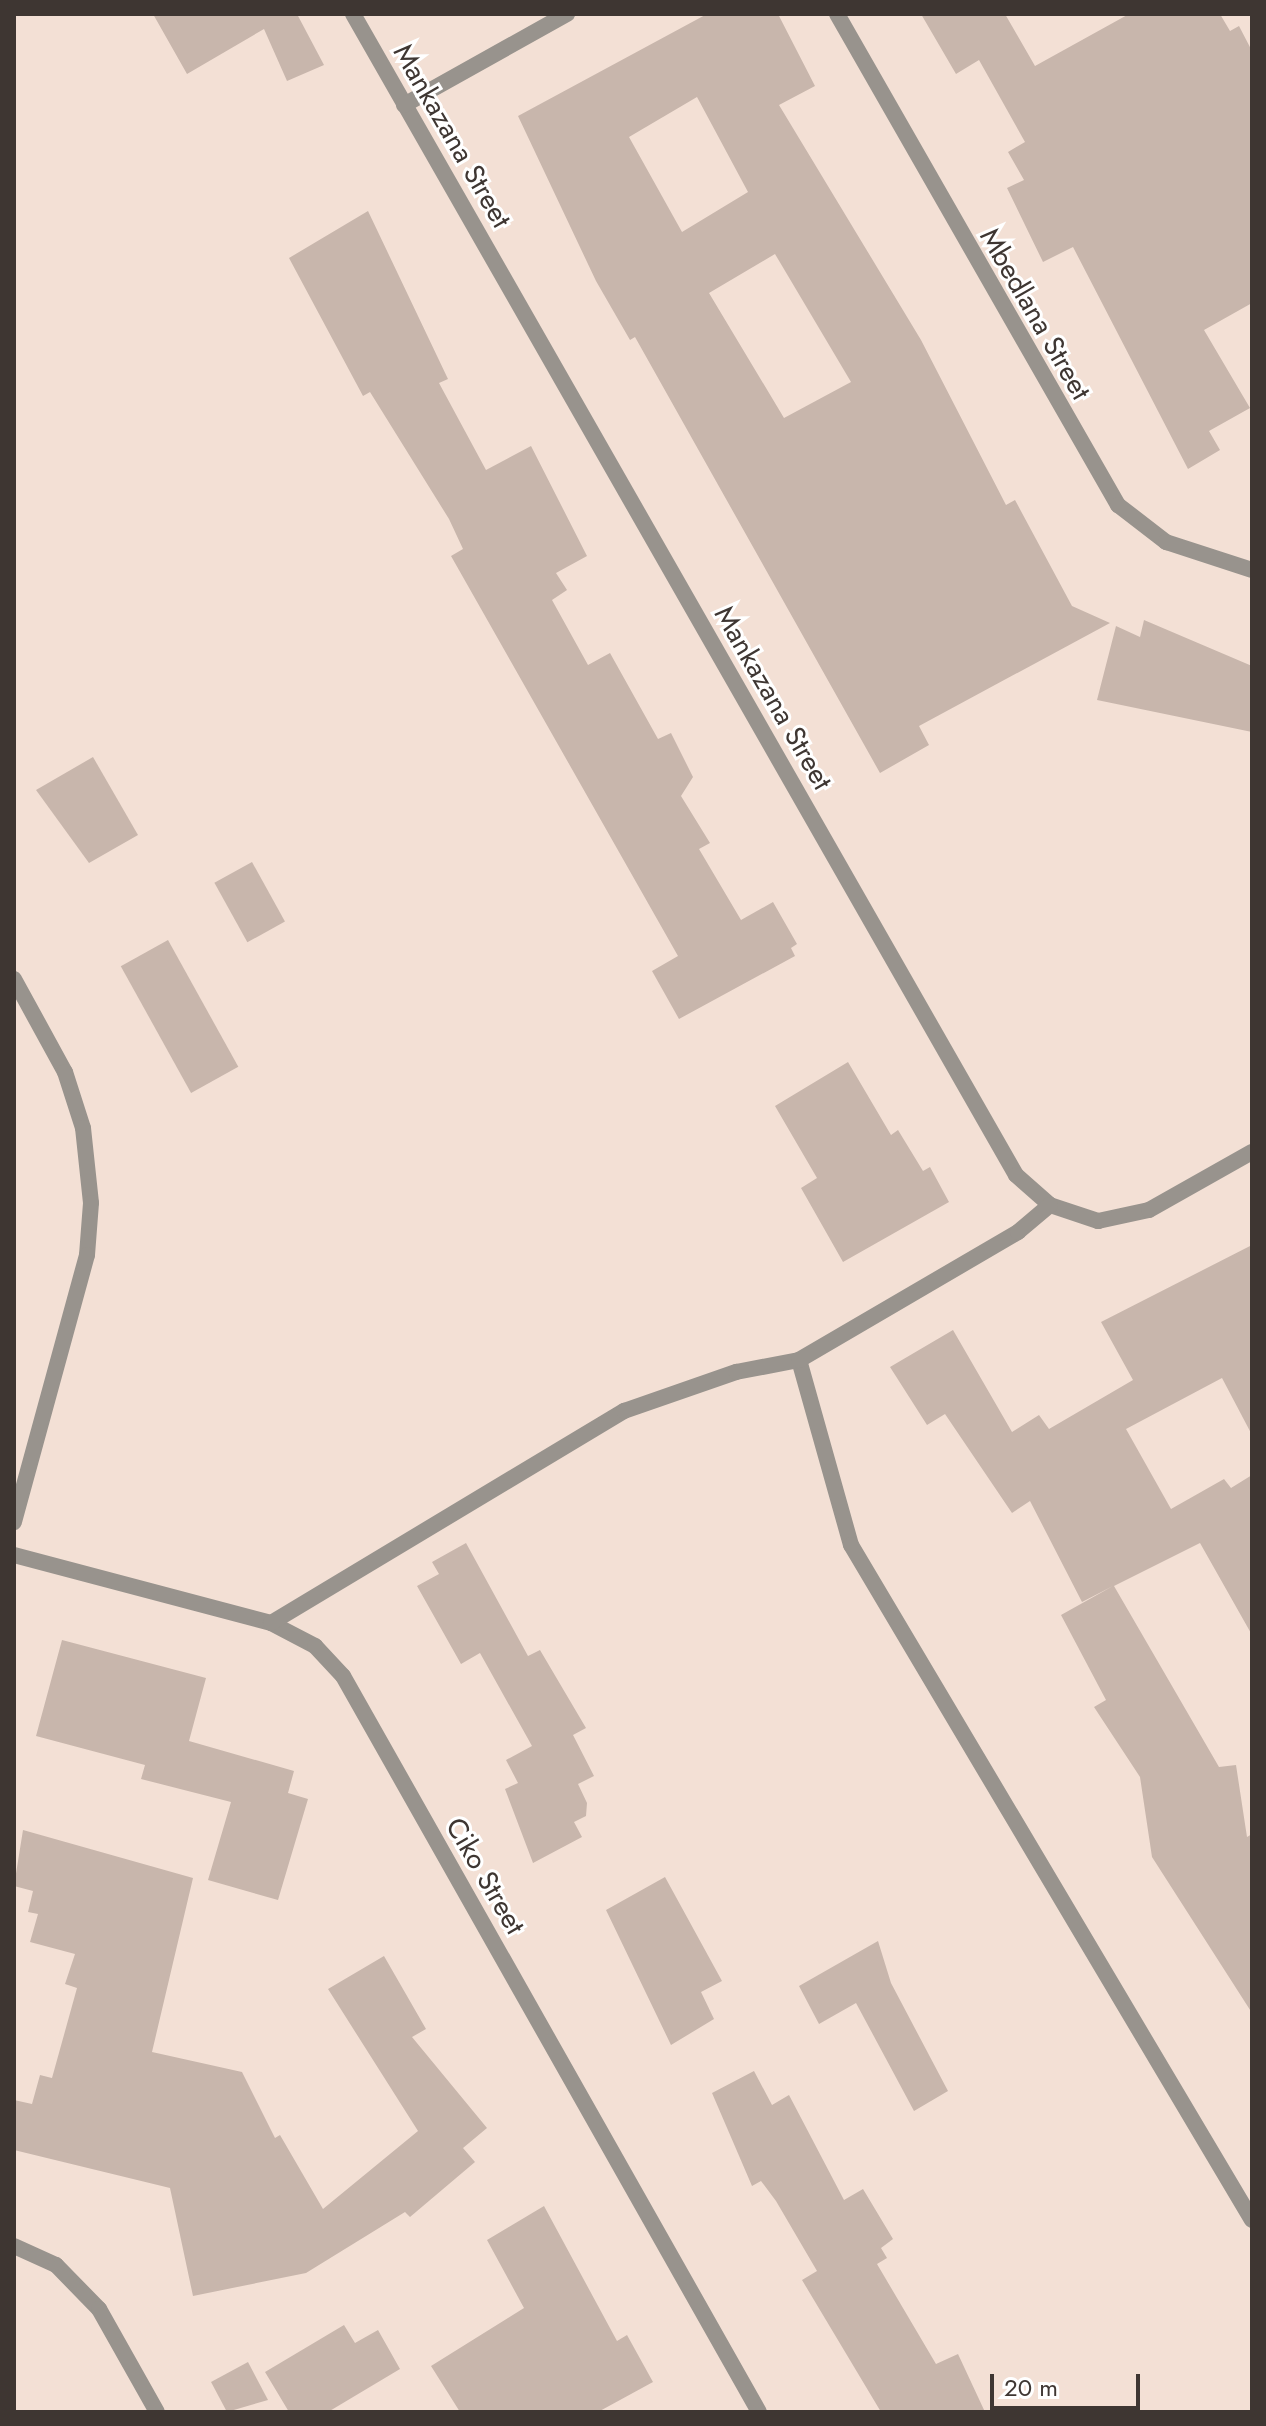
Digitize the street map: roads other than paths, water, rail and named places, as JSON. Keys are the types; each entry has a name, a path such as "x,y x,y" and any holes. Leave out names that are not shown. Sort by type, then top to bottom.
{"street":[{"name":"Mankazana Street","path":"353,14 1000,1149 1050,1205 1098,1221 1120,1219 1252,1152"},
{"path":"404,105 567,14"},
{"name":"Mbedlana Street","path":"837,14 1118,505 1166,542 1252,570"},
{"path":"14,979 65,1072 83,1128 91,1203 87,1255 14,1522"},
{"path":"271,1623 624,1411 736,1372 799,1360 1018,1232 1050,1205"},
{"path":"799,1360 851,1545 1252,2220"},
{"name":"Ciko Street","path":"14,1555 271,1623 315,1646 374,1726 759,2412"},
{"path":"14,2246 56,2265 99,2309 157,2412"}]}
